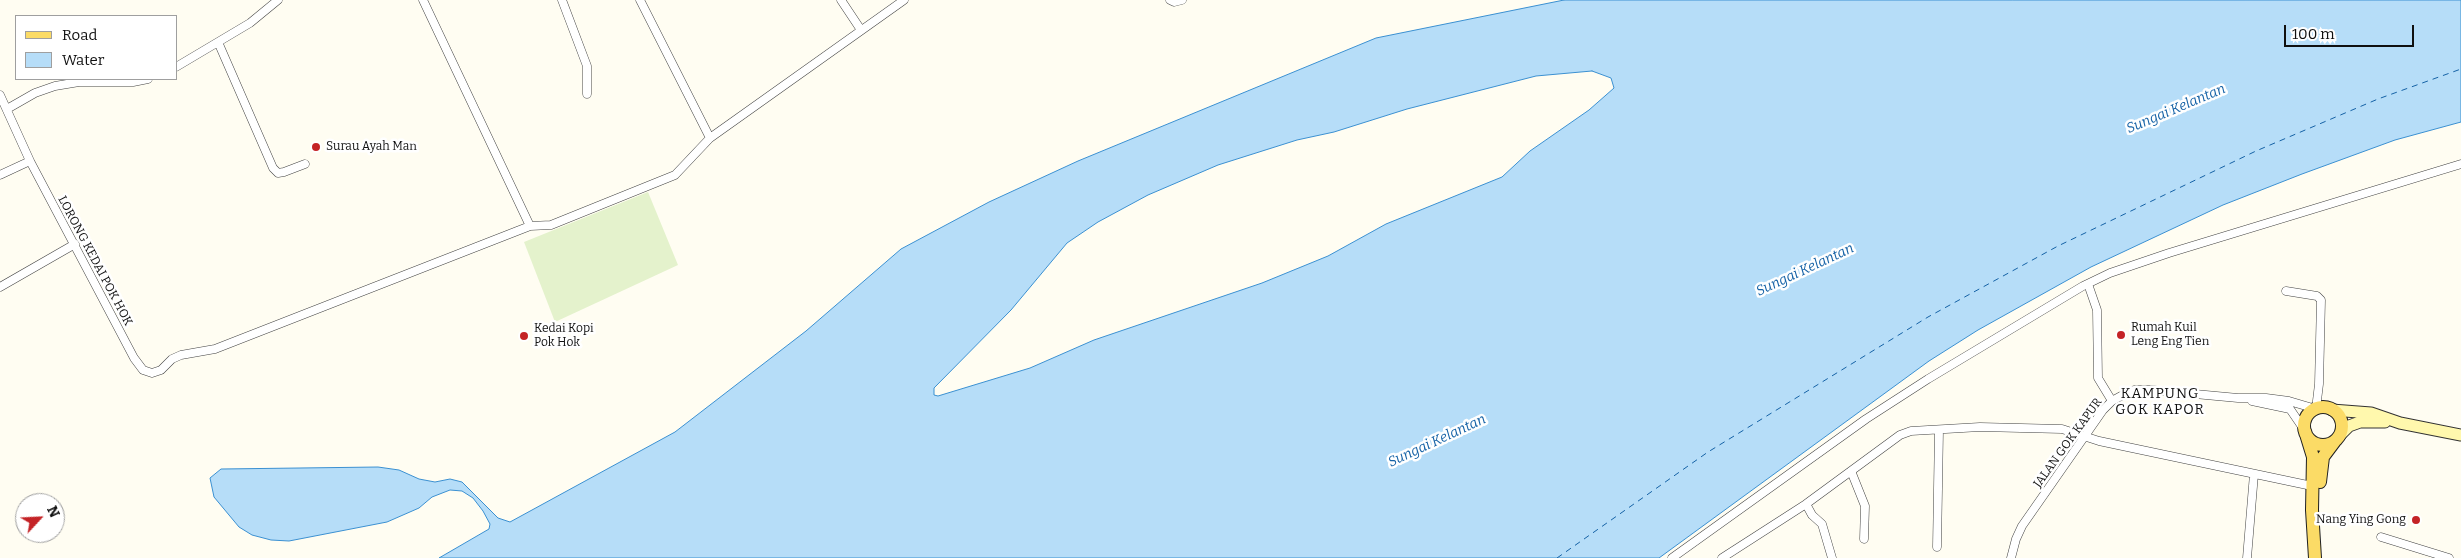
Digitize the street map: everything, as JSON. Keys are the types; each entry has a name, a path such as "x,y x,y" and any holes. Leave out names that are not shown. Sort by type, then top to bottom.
{"main road":[{"path":"2316,558 2312,486 2313,458 2305,431 2308,416 2316,409 2327,408 2371,413 2400,423 2461,435"},
{"path":"2305,431 2308,437 2318,444 2324,445 2337,438 2342,430 2340,418 2332,410"},
{"path":"2316,558 2321,468 2325,453 2349,426 2360,422 2400,423"}],"street":[{"path":"178,66 250,23 278,0"},
{"path":"424,0 530,226 551,225 675,175 710,138 904,0"},
{"path":"562,0 587,66 587,94"},
{"path":"640,0 710,138"},
{"path":"842,0 861,30"},
{"path":"1170,0 1174,2 1182,0"},
{"path":"218,42 273,168 278,173 305,164"},
{"path":"7,109 35,93 55,86 79,82 134,82 143,80"},
{"name":"LORONG KEDAI POK HOK","path":"0,95 30,161 134,358 143,370 152,373 161,370 172,359 181,355 215,349 530,226"},
{"path":"0,174 30,161"},
{"path":"1672,558 1866,419 1928,379 2088,284 2110,273 2169,253 2461,164"},
{"path":"0,287 74,244"},
{"path":"2088,284 2096,310 2098,378 2112,401"},
{"path":"2286,292 2317,296 2321,300 2319,384 2316,409"},
{"name":"JALAN GOK KAPUR","path":"2011,558 2022,526 2085,437 2112,401 2134,390 2238,398 2266,398 2289,401 2316,409"},
{"name":"JALAN GOK KAPUR","path":"2238,398 2290,409 2305,431"},
{"path":"1722,558 1806,504 1902,433 1980,427 2062,429 2085,437 2312,486"},
{"path":"1937,547 1939,430"},
{"path":"1851,471 1865,506 1864,539"},
{"path":"2247,558 2254,474"},
{"path":"1806,504 1812,515 1822,524 1832,558"},
{"path":"2381,537 2448,558"}],"green space":[{"path":"648,192 678,265 555,322 524,242"}],"water":[{"name":"Sungai Kelantan","path":"1564,0 2461,0 2461,122 2395,140 2302,174 2223,205 2091,267 1978,330 1929,361 1659,558 439,558 489,529 490,524 483,511 473,498 462,491 450,490 432,497 419,508 387,522 289,541 271,540 252,535 239,527 214,497 210,478 221,469 378,467 399,470 419,479 435,482 450,479 462,482 498,518 510,522 675,432 806,331 901,249 989,202 1078,161 1376,38","holes":["1592,71 1611,78 1614,88 1589,110 1530,151 1502,177 1386,224 1328,256 1262,283 1094,340 1030,368 938,396 934,395 934,388 1011,310 1067,243 1098,222 1148,195 1218,165 1297,140 1334,132 1407,109 1536,76"]}],"ferry route":[{"path":"1557,558 1708,452 1928,317 2058,246 2256,151 2378,99 2461,69"}],"place":[{"name":"Surau Ayah Man","path":"316,147"},
{"name":"Rumah Kuil Leng Eng Tien","path":"2121,335"},
{"name":"Kedai Kopi Pok Hok","path":"524,336"},
{"name":"Nang Ying Gong","path":"2416,520"}],"district":[{"name":"KAMPUNG GOK KAPOR","path":"2160,402"}]}
